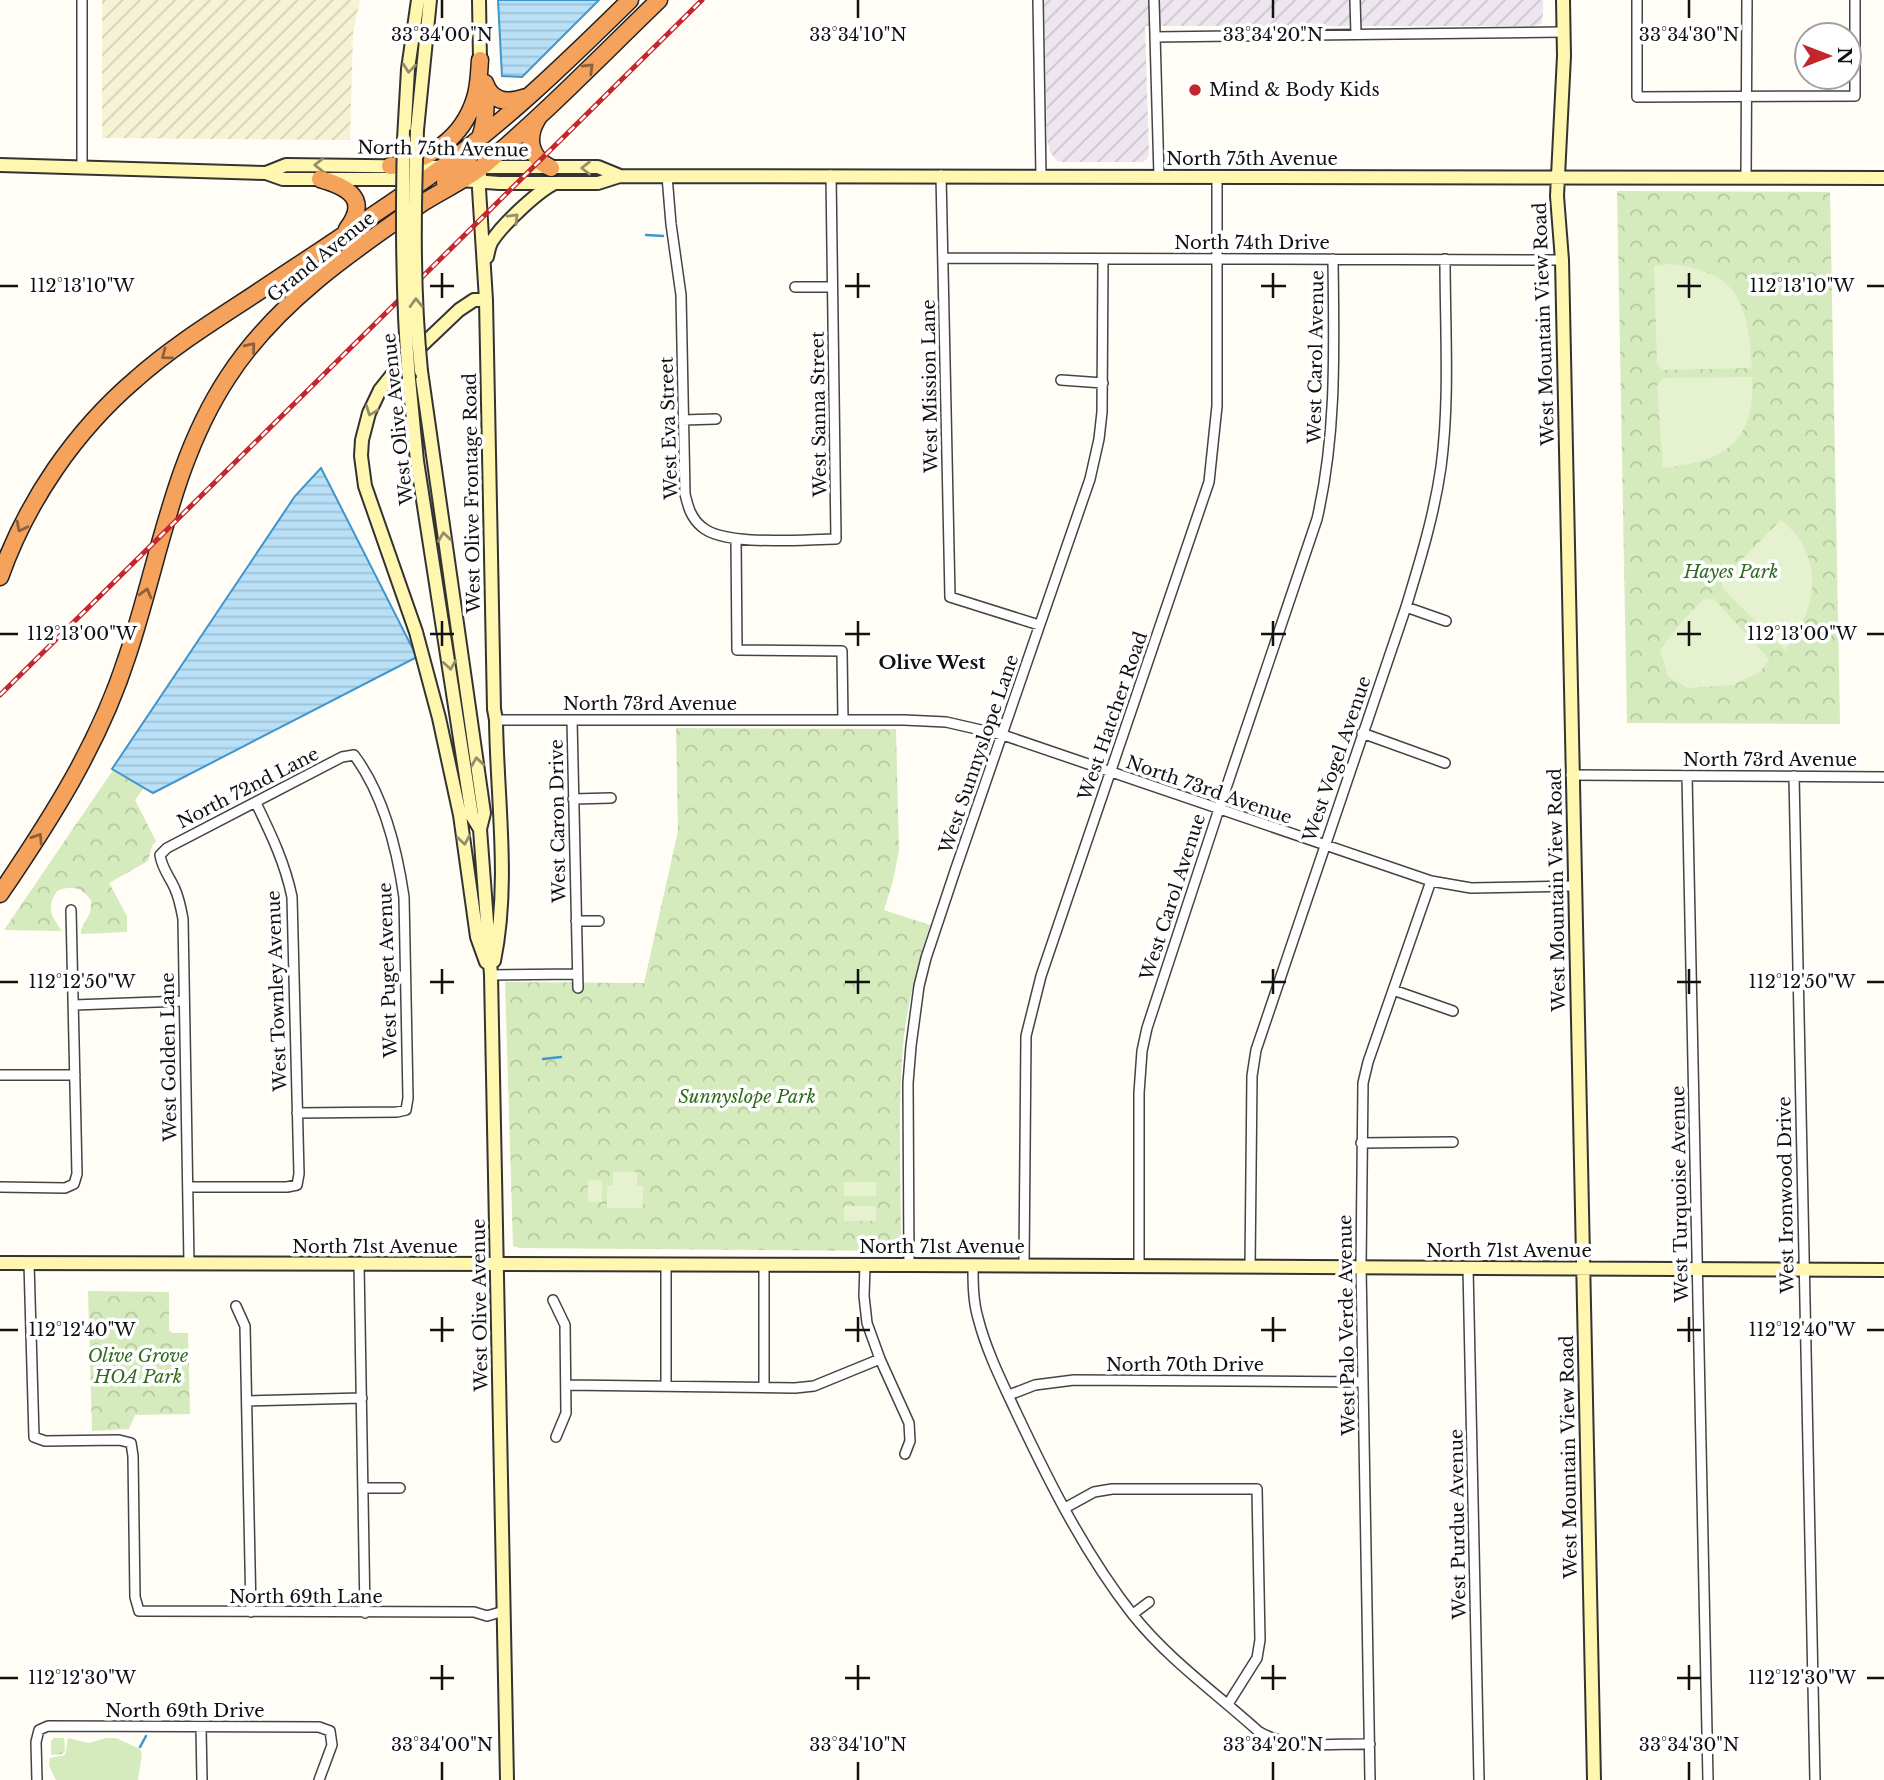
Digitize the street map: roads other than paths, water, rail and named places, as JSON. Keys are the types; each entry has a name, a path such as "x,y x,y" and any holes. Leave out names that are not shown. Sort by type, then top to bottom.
{"highway":[{"name":"Grand Avenue","path":"0,894 72,783 100,727 127,659 176,482 214,399 249,349 297,298 357,248 426,202 481,137 531,95 630,0"},
{"name":"Grand Avenue","path":"0,577 23,523 43,488 83,432 136,378 425,179 453,173 480,174 659,0"},
{"path":"480,60 485,83 486,114 481,137"},
{"path":"390,166 419,160 436,151 456,133 475,98 480,60"},
{"path":"485,83 492,96 506,102 531,95"},
{"path":"540,116 531,130 532,148 539,161 553,175"},
{"path":"480,174 495,125"},
{"path":"320,179 348,189 355,201 356,212 353,220 337,240"}],"main road":[{"name":"West Olive Avenue","path":"418,0 408,69 404,139 401,242 404,322 417,461 472,816 480,829"},
{"name":"West Olive Avenue","path":"430,0 417,130 413,237 416,320 484,813 480,829 491,975 507,1780"},
{"path":"479,0 480,60"},
{"name":"West Mountain View Road","path":"1563,0 1564,56 1558,176 1562,260 1594,1780"},
{"name":"North 75th Avenue","path":"0,165 266,173 284,179 425,179"},
{"name":"North 75th Avenue","path":"266,173 286,165 390,166 453,173"},
{"name":"North 75th Avenue","path":"480,174 553,175 598,167 620,176 1884,178"},
{"name":"West Olive Frontage Road","path":"480,174 485,264 501,929 491,975"},
{"path":"485,264 492,241 553,175"},
{"path":"486,300 474,300 459,310 396,370 380,390 369,413 361,456 365,486 416,632 439,718 460,815 477,937 491,975"},
{"name":"North 71st Avenue","path":"0,1263 1884,1270"}],"street":[{"path":"82,0 82,168"},
{"path":"1038,0 1041,176"},
{"path":"1154,0 1159,176"},
{"path":"1355,0 1356,34"},
{"path":"1637,0 1637,97 1855,96 1856,0"},
{"path":"1746,178 1747,0"},
{"path":"1155,37 1563,32"},
{"name":"West Sanna Street","path":"831,175 836,539"},
{"name":"West Mission Lane","path":"941,175 950,597 1039,625"},
{"name":"West Eva Street","path":"667,176 681,295 685,494 688,508 704,529 718,536 736,539 836,539"},
{"name":"West Hatcher Road","path":"1024,1265 1026,1036 1041,976 1209,482 1217,406 1217,176"},
{"name":"North 74th Drive","path":"943,258 1562,260"},
{"name":"West Sunnyslope Lane","path":"909,1265 908,1083 919,986 955,871 1090,479 1099,439 1103,383 1103,259"},
{"name":"West Carol Avenue","path":"1139,1266 1139,1093 1142,1051 1153,1009 1219,809 1304,563 1327,479 1334,409 1334,259"},
{"name":"West Vogel Avenue","path":"1250,1267 1252,1076 1256,1050 1427,540 1441,464 1445,374 1445,260"},
{"path":"795,287 832,287"},
{"path":"1061,380 1103,383"},
{"path":"683,420 716,419"},
{"path":"736,539 737,650 842,651 843,720"},
{"path":"1406,607 1446,621"},
{"name":"North 73rd Avenue","path":"496,720 946,722 1003,735 1431,881 1471,888 1575,886"},
{"name":"West Caron Drive","path":"572,720 578,988"},
{"path":"1362,733 1445,763"},
{"name":"North 72nd Lane","path":"160,855 167,848 342,757 354,755"},
{"name":"West Puget Avenue","path":"297,1113 397,1112 406,1110 408,1098 401,872 387,821 361,764 354,755"},
{"name":"North 73rd Avenue","path":"1571,775 1884,777"},
{"name":"West Turquoise Avenue","path":"1687,776 1708,1780"},
{"name":"West Ironwood Drive","path":"1794,776 1815,1780"},
{"path":"573,799 611,798"},
{"name":"West Townley Avenue","path":"188,1187 287,1187 296,1185 299,1174 292,897 277,845 256,803"},
{"name":"West Golden Lane","path":"160,855 162,866 175,888 182,912 189,1263"},
{"name":"West Palo Verde Avenue","path":"1370,1780 1363,1382 1363,1083 1431,881"},
{"path":"0,1187 65,1188 74,1184 77,1174 71,910"},
{"name":"West Caron Drive","path":"576,921 599,921"},
{"path":"491,975 577,974"},
{"path":"1393,990 1453,1011"},
{"path":"74,1005 184,1001"},
{"path":"0,1075 75,1075"},
{"path":"1361,1143 1453,1142"},
{"name":"North 69th Lane","path":"29,1263 34,1437 45,1441 119,1440 131,1443 135,1597 139,1611 365,1613 474,1612 487,1608 504,1611"},
{"path":"359,1264 365,1613"},
{"path":"666,1265 666,1385"},
{"path":"764,1265 764,1387"},
{"path":"865,1265 865,1310 880,1359 909,1423 910,1441 905,1454"},
{"path":"972,1265 972,1286 978,1318 1038,1458 1096,1562 1133,1614 1168,1654 1271,1739 1285,1743 1370,1744"},
{"name":"West Purdue Avenue","path":"1468,1268 1479,1780"},
{"path":"554,1300 565,1325 566,1385 566,1413 556,1437"},
{"path":"236,1306 245,1326 251,1612"},
{"path":"566,1385 814,1386 880,1359"},
{"name":"North 70th Drive","path":"1009,1395 1035,1385 1074,1380 1363,1382"},
{"path":"247,1401 362,1398"},
{"path":"363,1488 400,1488"},
{"path":"1065,1507 1094,1492 1112,1489 1257,1489 1260,1640 1257,1658 1228,1704"},
{"path":"1133,1614 1149,1602"},
{"name":"North 69th Drive","path":"37,1780 36,1742 39,1730 48,1726 319,1727 330,1731 332,1745 319,1780"},
{"path":"201,1727 202,1780"}],"water":[{"path":"498,0 599,0 522,77 502,76"},
{"path":"321,468 417,657 153,793 112,769 295,496"}],"waterway":[{"path":"646,235 663,236"},
{"path":"469,581 479,580"},
{"path":"543,1059 561,1057"},
{"path":"140,1747 146,1736"}],"railway":[{"path":"0,695 702,0"}],"place":[{"name":"Mind & Body Kids","path":"1195,90"}],"district":[{"name":"Olive West","path":"932,662"}],"park label":[{"name":"Hayes Park","path":"1731,572"},
{"name":"Sunnyslope Park","path":"747,1097"},
{"name":"Olive Grove HOA Park","path":"138,1366"}]}
